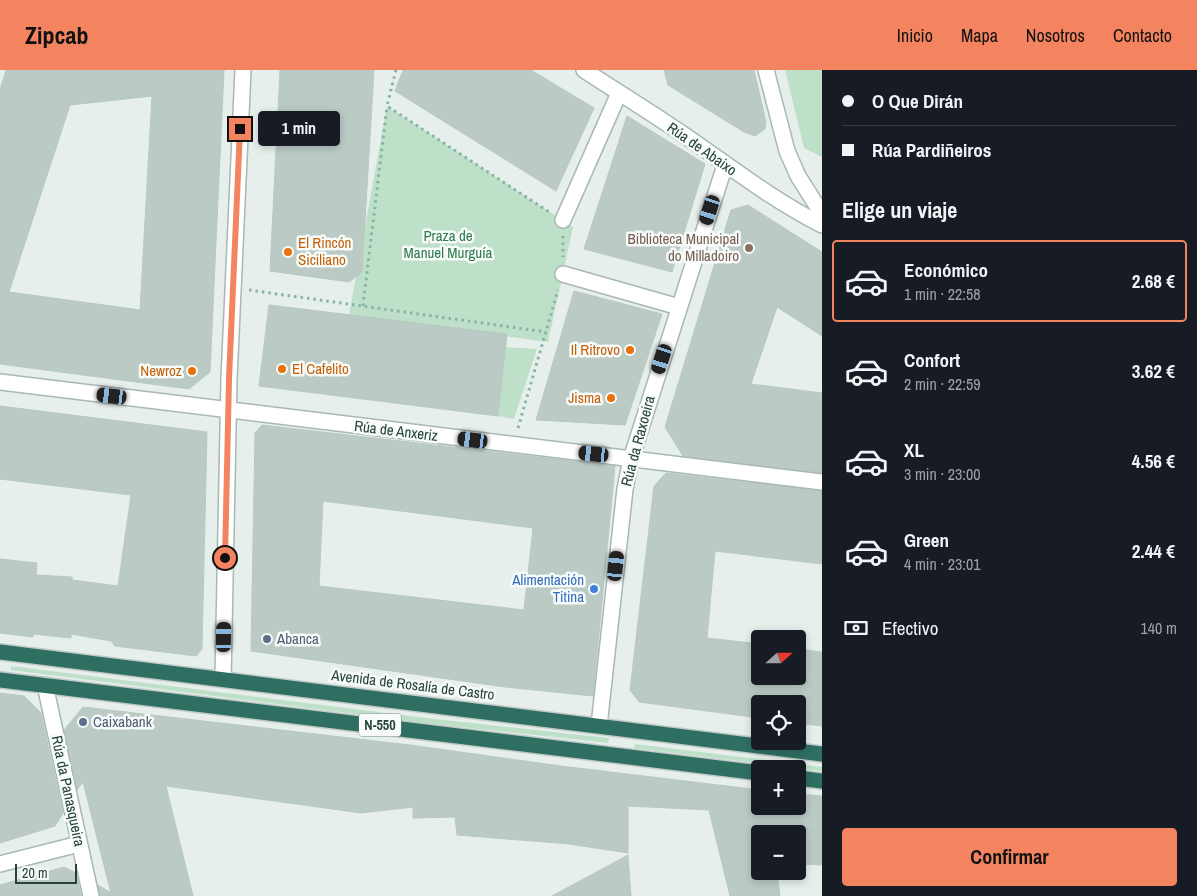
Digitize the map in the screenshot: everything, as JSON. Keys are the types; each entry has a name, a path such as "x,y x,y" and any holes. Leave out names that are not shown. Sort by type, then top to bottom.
{"highway":[{"name":"Avenida de Rosalía de Castro","path":"0,652 822,754"},
{"name":"N-550","path":"0,680 751,772"},
{"path":"806,779 822,781"}],"street":[{"path":"223,679 233,288 243,70"},
{"name":"Rúa de Abaixo","path":"584,70 700,146 725,166 792,210 822,226"},
{"path":"766,70 787,151 798,176 822,214"},
{"path":"563,220 619,93"},
{"name":"Rúa da Raxoeira","path":"599,726 625,489 631,459 725,166"},
{"path":"563,274 679,307"},
{"name":"Rúa de Anxeriz","path":"0,382 822,482"},
{"name":"Rúa da Panasqueira","path":"45,685 91,896"},
{"path":"0,864 79,844"}],"path":[{"path":"363,306 387,106 396,70"},
{"path":"387,106 563,220 563,274 513,445"},
{"path":"233,288 546,332"}],"green space":[{"path":"785,70 822,70 822,157 804,148"},
{"name":"Praza de Manuel Murguía","path":"387,106 573,227 548,342 349,315"},
{"path":"506,347 537,349 514,419 498,416"},
{"path":"11,666 426,718 609,738 608,743 425,723 11,670"},
{"path":"635,744 765,760 751,760 751,762 634,748"},
{"path":"806,765 822,767 822,771 806,769"}],"building":[{"path":"6,70 224,70 210,372 189,389 0,364 0,90","holes":["152,96 140,310 9,292 70,105"]},
{"path":"280,70 374,70 362,272 349,282 270,271"},
{"path":"403,70 531,70 594,108 556,191 395,91"},
{"path":"664,70 754,70 766,122 765,129 755,136 744,132 668,85"},
{"path":"627,116 705,164 672,272 584,249"},
{"path":"748,205 822,252 822,336 777,307 751,384 822,393 822,473 683,456 665,427 731,210"},
{"path":"574,291 662,314 625,425 536,420"},
{"path":"269,305 507,334 498,416 259,386"},
{"path":"0,406 207,432 202,649 196,656 115,646 111,641 71,634 71,638 33,634 33,637 0,633 0,559 37,563 36,575 72,577 72,580 118,586 131,495 0,479"},
{"path":"262,425 615,466 593,696 505,687 251,651 255,433","holes":["323,501 533,528 524,610 319,586"]},
{"path":"666,473 822,491 822,564 715,551 707,638 751,643 751,685 806,685 806,650 822,652 822,726 806,724 806,695 751,695 751,717 639,702 630,690 654,486"},
{"path":"0,693 24,696 41,713 63,813 55,826 0,843"},
{"path":"83,707 410,745 561,766 751,789 751,815 806,815 806,795 822,796 822,865 806,864 806,825 751,825 751,880 778,880 780,896 730,896 709,810 628,806 628,853 569,844 457,835 455,817 413,818 413,807 361,813 166,786 193,896 100,896 98,885 111,893 83,782 77,790 64,730"},
{"path":"628,855 631,896 552,896"},
{"path":"64,867 76,873 81,896 0,896 0,885"}],"place":[{"name":"Biblioteca Municipal do Milladoiro","path":"749,248"},
{"name":"El Rincón Siciliano","path":"288,252"},
{"name":"Il Ritrovo","path":"630,350"},
{"name":"El Cafelito","path":"282,369"},
{"name":"Newroz","path":"192,371"},
{"name":"Jisma","path":"611,398"},
{"name":"Alimentación Titina","path":"594,589"},
{"name":"Abanca","path":"267,639"},
{"name":"Caixabank","path":"83,722"}],"route":[{"path":"225,558 229,379 240,129"}]}
